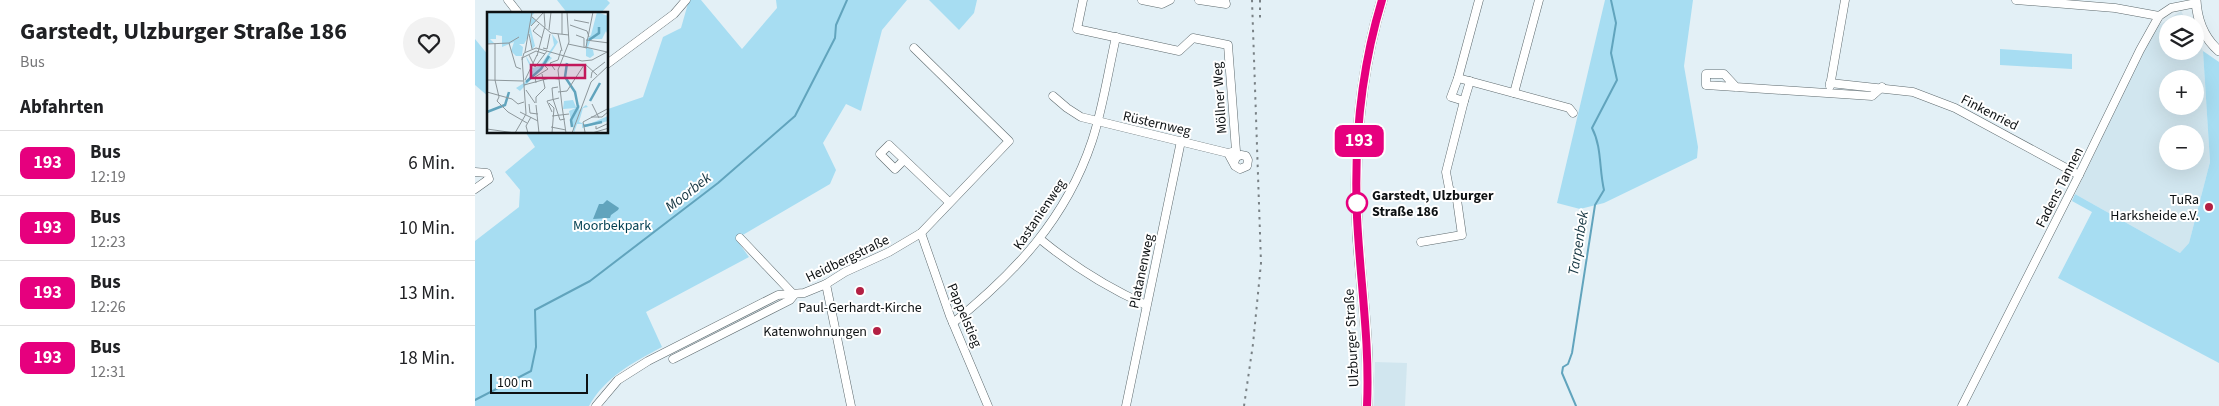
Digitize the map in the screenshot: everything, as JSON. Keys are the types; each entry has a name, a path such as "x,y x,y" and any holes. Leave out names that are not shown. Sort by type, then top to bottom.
{"main road":[{"name":"Ulzburger Straße","path":"1367,406 1368,360 1358,232 1356,171 1365,78 1382,0"}],"street":[{"path":"508,0 517,12"},
{"name":"Möllner Weg","path":"1083,0 1077,29 1179,51 1193,38 1228,45 1236,151 1229,153"},
{"path":"1142,0 1162,4 1170,0"},
{"path":"1199,0 1226,4 1225,0"},
{"path":"1464,101 1451,96 1458,78 1479,0"},
{"path":"1515,93 1539,0"},
{"path":"1829,93 1845,0"},
{"path":"2016,0 2115,8 2159,16"},
{"path":"609,63 665,21 684,2"},
{"path":"2160,15 2171,8 2196,2 2202,28 2207,38 2219,51"},
{"name":"Fadens Tannen","path":"1962,406 2140,50 2159,16"},
{"path":"1098,121 1116,37"},
{"name":"Heidbergstraße","path":"596,406 618,380 640,366 773,298 781,295 794,295 826,284 845,272 889,252 921,233 1009,141 914,48"},
{"path":"1458,78 1569,108 1573,113"},
{"path":"1421,242 1462,235 1457,200 1449,188 1446,172 1470,81"},
{"name":"Finkenried","path":"1830,83 1883,87 1913,92 1955,108 2079,175"},
{"path":"1736,88 1872,96 1883,87"},
{"name":"Rüsternweg","path":"1053,96 1081,117 1241,155"},
{"name":"Kastanienweg","path":"953,323 1003,281 1040,238 1075,183 1098,121"},
{"name":"Platanenweg","path":"1126,406 1181,141"},
{"path":"1229,153 1234,163 1236,167 1241,169 1247,166 1248,158 1241,155 1236,157 1234,163"},
{"path":"904,160 949,202"},
{"path":"475,172 487,173 489,179 475,189"},
{"name":"Pappelstieg","path":"921,233 953,323 988,406"},
{"path":"673,359 790,300 794,295 740,238"},
{"path":"1040,238 1086,274 1146,305"},
{"path":"826,284 851,406"}],"shaded area":[{"path":"2181,11 2183,15 2175,15"},
{"path":"2159,25 2159,60 2204,60 2210,162 2189,243 2180,253 2075,194 2156,27"},
{"path":"607,200 619,208 618,210 610,218 593,219 599,204 603,204"},
{"path":"1375,362 1407,363 1405,406 1374,406"}],"green space":[{"path":"557,0 607,0 610,3 602,12 566,12"},
{"name":"Moorbekpark","path":"689,0 701,0 742,49 777,8 776,0 907,0 882,30 861,111 846,104 823,143 836,170 830,184 736,239 749,257 646,312 662,347 621,371 603,387 589,406 475,406 475,241 519,207 520,190 505,172 535,147 527,134 609,134 609,109 643,97 663,37 681,28"},
{"path":"929,0 977,0 974,13 959,30"},
{"path":"1605,0 1693,0 1684,66 1698,147 1697,158 1604,203 1580,209 1557,203"},
{"path":"475,39 487,54 487,95 475,85"},
{"path":"2000,49 2072,54 2072,69 2000,65"},
{"name":"TuRa Harksheide e.V.","path":"2204,52 2219,62 2219,363 2058,278 2092,212 2072,201 2075,194 2180,253 2189,243 2210,162"}],"waterway":[{"name":"Moorbek","path":"475,400 531,371 536,347 535,310 590,281 718,183 795,116 835,38 836,25 847,0"},
{"name":"Tarpenbek","path":"1576,406 1562,373 1563,367 1568,364 1572,353 1595,205 1604,190 1599,150 1592,128 1617,80 1611,53 1616,23 1611,0"}],"railway":[{"path":"1244,406 1253,344 1261,263 1252,0"},
{"path":"1260,0 1260,22"}],"bus line":[{"name":"193","path":"1367,406 1369,378 1357,217 1356,171 1365,78 1370,46 1382,0"}],"place":[{"name":"Garstedt, Ulzburger Straße 186","path":"1357,203"},
{"name":"TuRa Harksheide e.V.","path":"2209,207"},
{"name":"Paul-Gerhardt-Kirche","path":"860,291"},
{"name":"Katenwohnungen","path":"877,331"}]}
